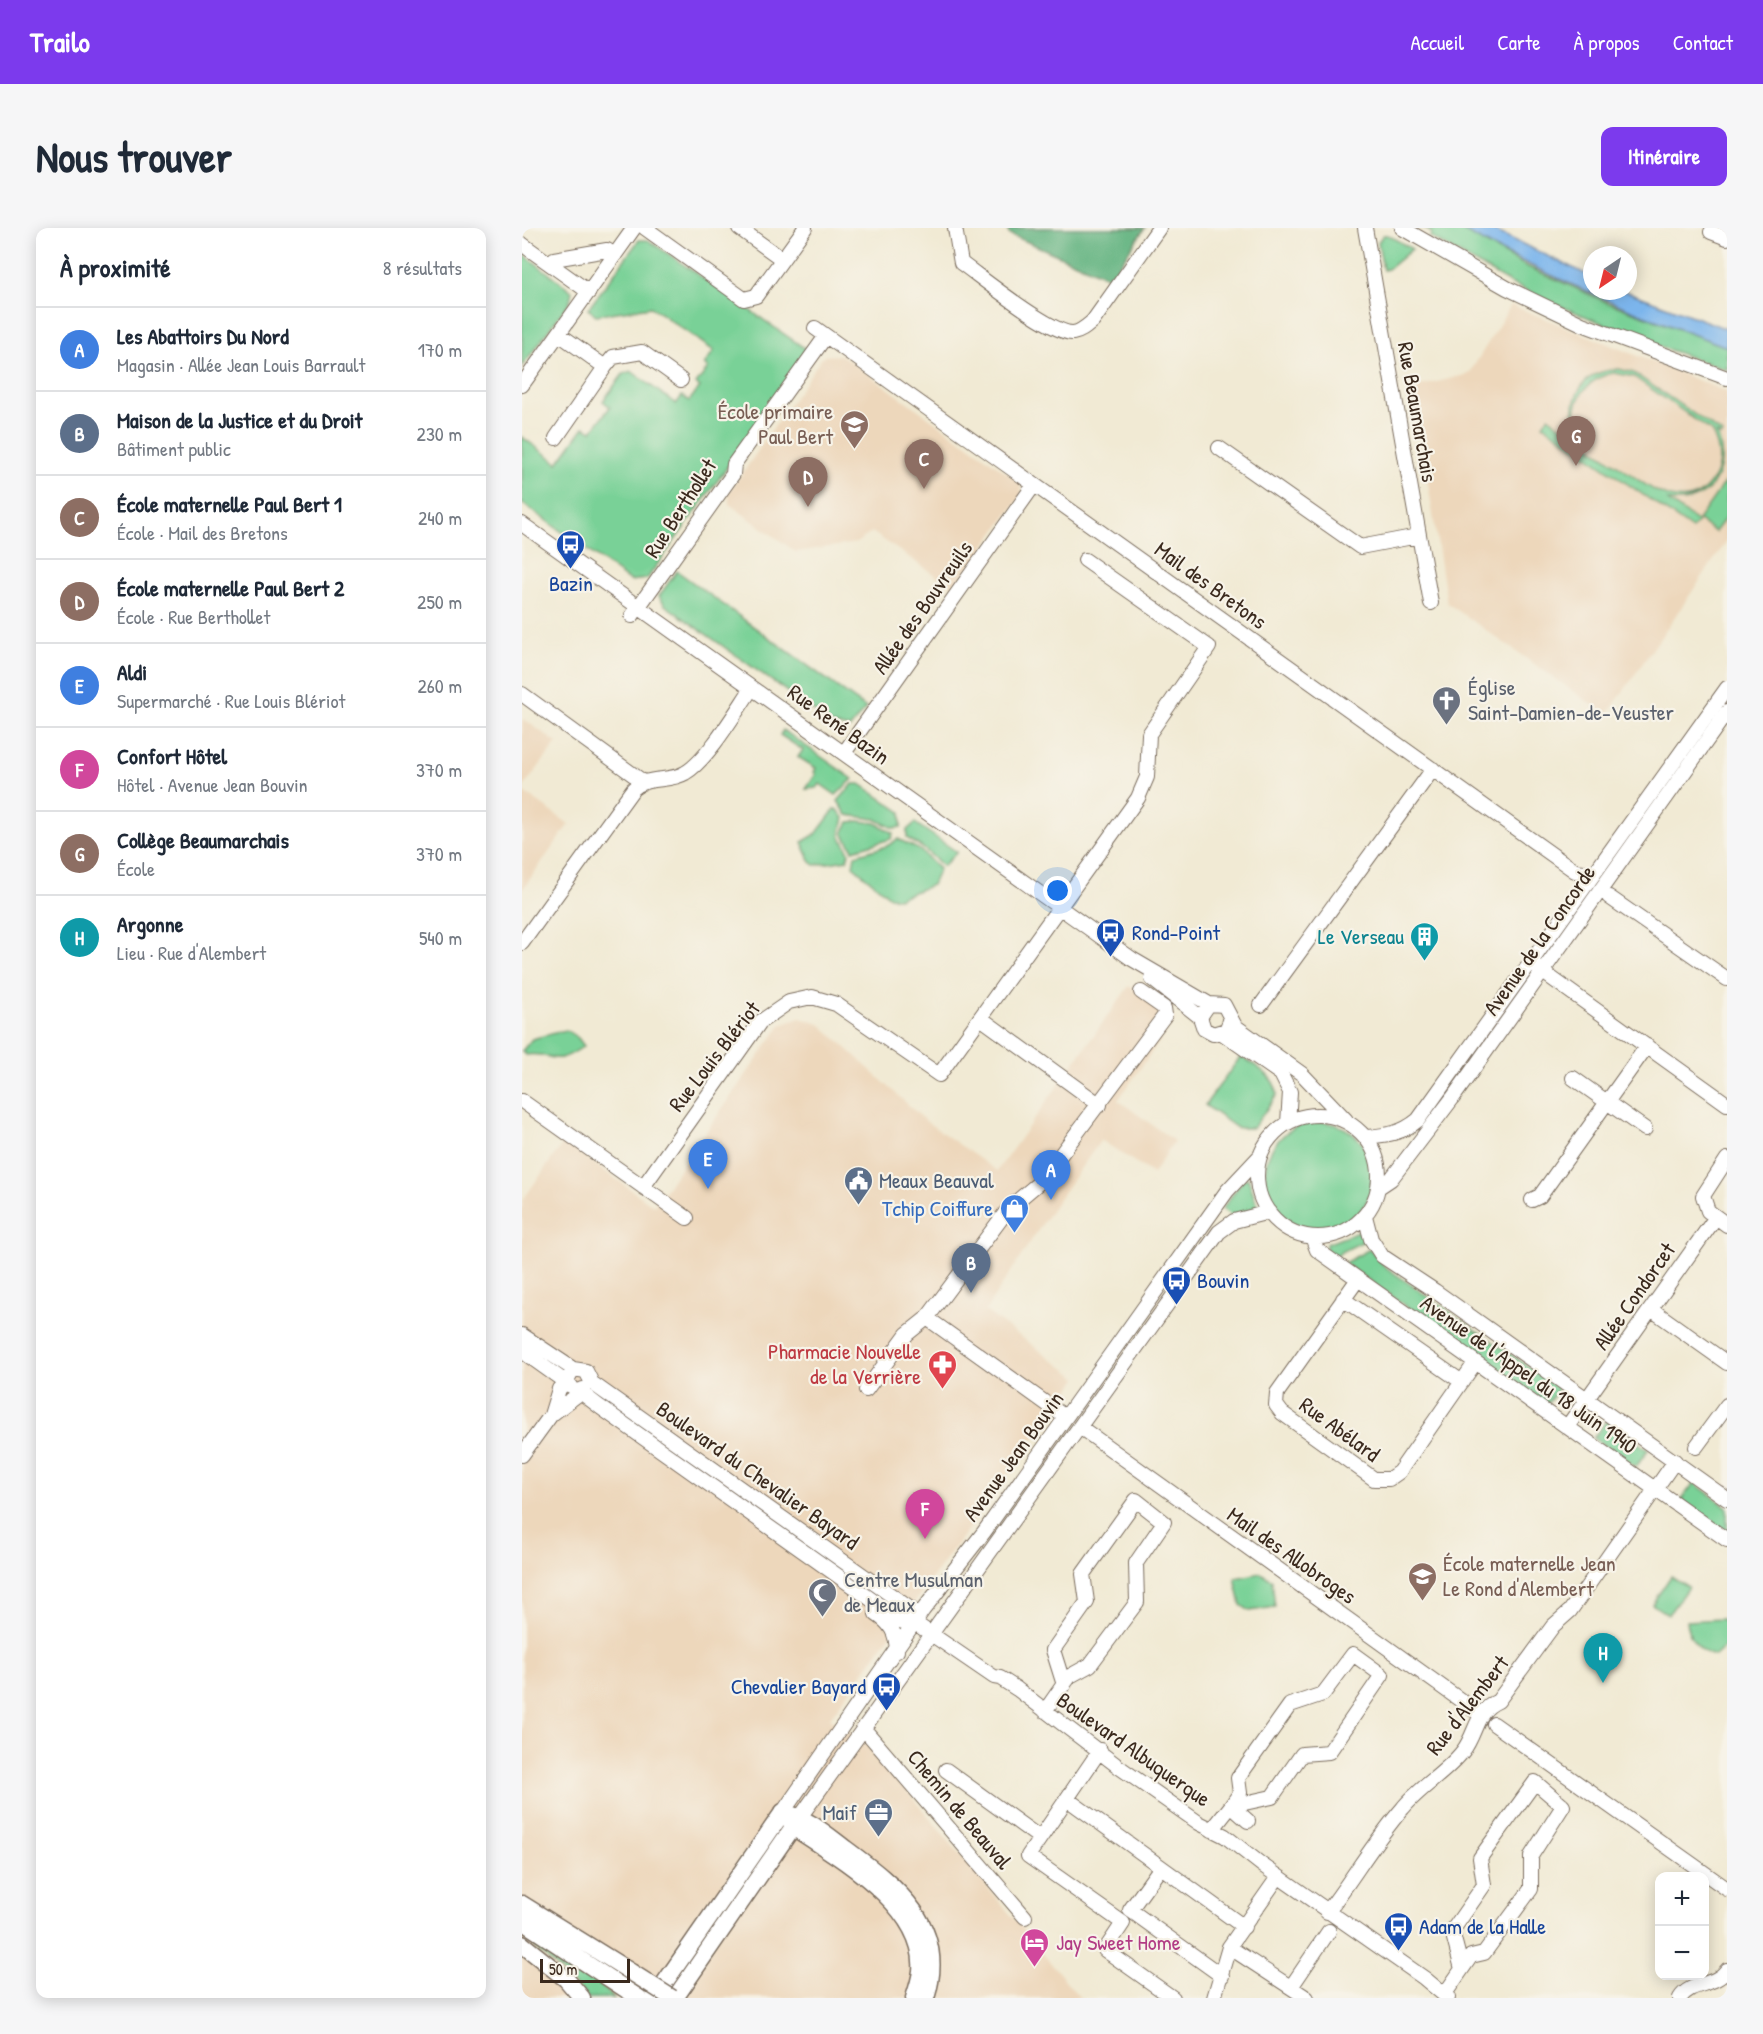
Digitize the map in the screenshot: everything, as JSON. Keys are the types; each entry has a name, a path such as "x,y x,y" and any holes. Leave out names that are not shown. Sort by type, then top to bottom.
{"main road":[{"path":"654,1998 783,1812 887,1880 910,1905 927,1935 931,1951 932,1980 926,1998"},
{"path":"522,1921 626,1980 673,1998 797,1821"},
{"path":"797,1821 890,1899 907,1920 918,1945 921,1970 915,1998"},
{"path":"522,1904 626,1980 639,1998"},
{"path":"522,1944 566,1979 582,1998"}],"street":[{"path":"522,385 634,228"},
{"path":"645,228 744,299 756,296 805,228"},
{"path":"739,228 782,259"},
{"path":"955,228 961,262 1052,327 1071,333 1078,332 1093,321 1159,228"},
{"name":"Rue Beaumarchais","path":"1365,228 1431,603"},
{"path":"1402,228 1463,264 1550,309 1614,337 1727,378"},
{"path":"1711,232 1727,238"},
{"path":"522,244 589,291"},
{"path":"550,264 554,259 608,250 615,255"},
{"name":"Mail des Bretons","path":"821,332 1575,871 1584,872"},
{"name":"Rue Berthollet","path":"635,611 733,474 734,464 821,332"},
{"path":"559,334 605,367"},
{"path":"556,438 613,357 642,352 681,380"},
{"path":"1219,448 1360,547 1418,536"},
{"name":"Allée des Bouvreuils","path":"844,753 1034,485"},
{"name":"Rue René Bazin","path":"522,524 635,611 752,688 1131,959 1209,1004"},
{"path":"1060,908 1138,798 1147,777 1149,734 1209,647 1085,560"},
{"path":"522,943 625,798 642,781 679,776 696,765 752,688"},
{"name":"Avenue de la Concorde","path":"1366,1137 1393,1135 1405,1130 1418,1120 1727,688"},
{"path":"522,694 642,781"},
{"name":"Avenue de la Concorde","path":"1379,1187 1391,1179 1543,972 1727,712"},
{"path":"1261,1005 1432,769"},
{"path":"1609,897 1727,979"},
{"name":"Rue Louis Blériot","path":"643,1187 760,1022 773,1011 804,998 828,1000 845,1009 939,1076 1060,908"},
{"name":"Rue René Bazin","path":"1131,959 1142,971 1200,1017"},
{"path":"1531,964 1727,1104"},
{"path":"866,1390 907,1334 927,1318 1009,1208 1041,1181 1165,1015 1164,1008 1141,992"},
{"path":"1288,1123 1290,1092 1281,1074 1222,1033 1208,1032 1201,1025 1200,1017 1209,1004 1224,1005 1235,1026 1302,1074 1347,1122 1366,1137 1378,1161 1379,1187 1373,1204 1365,1216 1348,1230 1331,1236 1312,1237 1296,1233 1281,1225 1269,1212 1260,1196 1257,1176 1259,1157 1267,1142 1288,1123 1303,1116 1320,1114 1347,1122"},
{"path":"1222,1033 1229,1027 1231,1018"},
{"path":"986,1022 1100,1105"},
{"path":"1532,1200 1540,1197 1647,1046"},
{"path":"1573,1078 1645,1129"},
{"path":"522,1101 687,1218"},
{"name":"Avenue Jean Bouvin","path":"783,1812 915,1623 1060,1428 1227,1191 1259,1157"},
{"path":"1722,1221 1708,1211 1703,1196 1727,1159"},
{"name":"Avenue Jean Bouvin","path":"797,1821 1219,1232 1234,1221 1269,1212"},
{"name":"Avenue de l'Appel du 18 Juin 1940","path":"1365,1216 1371,1239 1382,1256 1727,1499"},
{"name":"Allée Condorcet","path":"1567,1427 1651,1309 1722,1221"},
{"name":"Avenue de l'Appel du 18 Juin 1940","path":"1312,1237 1317,1250 1727,1540"},
{"name":"Rue Abélard","path":"1358,1279 1277,1393 1276,1405 1282,1413 1374,1479 1389,1479 1399,1472 1475,1363"},
{"path":"1343,1299 1462,1382"},
{"path":"1651,1309 1727,1363"},
{"path":"927,1318 1061,1414"},
{"path":"522,1335 569,1376"},
{"path":"522,1352 584,1386"},
{"path":"522,1455 551,1415 576,1396 584,1386 586,1371 569,1376 559,1389 551,1415"},
{"name":"Boulevard du Chevalier Bayard","path":"584,1386 912,1610 915,1623 903,1622 600,1407 583,1394 584,1386"},
{"path":"1696,1447 1727,1405"},
{"name":"Mail des Allobroges","path":"1084,1430 1477,1712"},
{"name":"Rue d'Alembert","path":"1327,1912 1403,1808 1462,1753 1473,1736 1474,1724 1487,1705 1498,1701 1553,1626 1579,1599 1675,1461"},
{"path":"1045,1711 1064,1685 1070,1676 1090,1665 1137,1602 1136,1563 1164,1522 1136,1500 1083,1574 1087,1602 1053,1650 1064,1685"},
{"name":"Boulevard du Chevalier Bayard","path":"785,1538 813,1568 890,1623 896,1635 897,1651"},
{"name":"Boulevard Albuquerque","path":"915,1623 994,1677 1000,1678 1017,1689 1446,1996"},
{"path":"1212,1830 1240,1793 1238,1778 1290,1705 1323,1694 1353,1654 1382,1675 1329,1752 1302,1754 1272,1797 1231,1806"},
{"path":"1494,1724 1727,1889"},
{"name":"Chemin de Beauval","path":"864,1729 1025,1917"},
{"path":"1100,1750 1028,1856 1123,1923 1105,1950 1173,1998"},
{"path":"946,1770 1041,1838"},
{"path":"1446,1996 1471,1956 1484,1953 1531,1889 1531,1856 1563,1806 1535,1782 1480,1858 1484,1885 1452,1931 1462,1969"},
{"path":"1067,1799 1244,1927"},
{"path":"1231,1806 1248,1821"},
{"path":"1161,1867 1130,1910 1222,1976"},
{"path":"1214,1998 1229,1947 1278,1877"},
{"path":"1291,1987 1329,1931"},
{"path":"1229,1947 1307,1998"},
{"path":"1680,1998 1685,1990 1722,1978 1727,1970"}],"shaded area":[{"path":"1511,305 1727,392 1727,541 1607,715 1447,603 1413,388 1469,374"},
{"path":"841,355 1020,482 1022,495 954,588 872,532 856,543 796,552 729,504 729,493 823,356"},
{"path":"522,718 557,743 522,789"},
{"path":"522,791 569,824 522,890"},
{"path":"1129,986 1175,1019 1118,1100 1174,1141 1153,1174 1101,1140 1060,1197 985,1311 1078,1378 830,1718 872,1749 1080,1998 522,1998 522,1201 564,1142 654,1206 781,1025 800,1018 820,1024 927,1122 997,1171"}],"green space":[{"path":"1007,228 1145,228 1110,278 1009,234"},
{"path":"1424,228 1458,228 1526,266 1583,291 1583,300 1602,300 1727,347 1727,370 1658,346 1510,283 1430,237 1432,233"},
{"path":"1383,235 1388,235 1412,249 1388,269 1383,270 1378,242"},
{"path":"639,240 648,240 810,352 647,579 630,581 522,503 522,437 558,463 584,427 592,431 610,407 603,401 623,374 631,371 676,404 682,396 689,401 700,387 696,384 708,368 704,365 714,351 651,307 596,315 588,309"},
{"path":"522,253 572,291 570,301 522,367"},
{"path":"1619,369 1634,373 1723,434 1721,436 1717,434 1721,463 1715,482 1701,495 1688,500 1668,501 1698,522 1692,529 1543,425 1548,417 1577,437 1574,412 1579,391 1585,382 1605,371","holes":["1614,373 1634,377 1711,431 1718,449 1719,461 1713,479 1703,491 1691,497 1679,498 1654,490 1590,447 1583,439 1575,418 1576,407 1586,389 1593,381"]},
{"path":"1724,483 1727,485 1727,516 1715,532 1698,520"},
{"path":"677,571 866,708 850,728 834,725 665,605 659,596"},
{"path":"783,730 853,779 836,795 820,784 817,788 806,789 816,774 814,772 816,768 798,757 803,750 780,735"},
{"path":"853,784 860,784 901,812 901,827 893,828 875,819 847,815 838,801"},
{"path":"835,809 844,818 840,835 849,852 847,860 815,865 811,862 802,842 816,834"},
{"path":"849,822 876,823 893,833 891,839 853,850 843,833"},
{"path":"915,823 957,852 943,866 923,848 907,838 907,830"},
{"path":"898,839 920,850 939,869 932,885 898,898 890,897 853,866 855,855 887,846"},
{"path":"566,1030 578,1038 584,1046 565,1057 558,1058 535,1054 525,1055 522,1051 532,1039"},
{"path":"1241,1056 1269,1077 1276,1088 1277,1095 1253,1128 1237,1128 1205,1105"},
{"path":"1319,1122 1329,1123 1349,1131 1357,1138 1364,1146 1372,1166 1372,1186 1364,1206 1357,1214 1349,1221 1329,1229 1319,1230 1309,1229 1289,1221 1281,1214 1274,1206 1266,1186 1265,1176 1266,1166 1274,1146 1281,1138 1289,1131 1309,1123"},
{"path":"1248,1178 1258,1207 1232,1216 1222,1209 1243,1180"},
{"path":"1361,1231 1366,1240 1341,1252 1336,1257 1326,1249 1326,1244"},
{"path":"1370,1249 1384,1266 1559,1388 1547,1404 1344,1263"},
{"path":"1606,1421 1648,1450 1636,1467 1593,1438"},
{"path":"1694,1483 1727,1507 1727,1533 1681,1500"},
{"path":"1261,1573 1272,1580 1275,1607 1250,1611 1241,1605 1235,1578"},
{"path":"1671,1576 1688,1587 1668,1615 1652,1604"},
{"path":"1722,1619 1727,1624 1726,1646 1715,1656 1699,1648 1689,1632 1686,1621"},
{"path":"522,1935 596,1981 614,1998 588,1998"}],"water":[{"path":"1458,228 1489,228 1583,273 1583,290 1523,262"},
{"path":"1637,295 1727,329 1727,347 1607,300 1637,300"}],"place":[{"name":"École primaire Paul Bert","path":"854,450"},
{"name":"Collège Beaumarchais","path":"1576,466"},
{"name":"École maternelle Paul Bert 1","path":"924,489"},
{"name":"École maternelle Paul Bert 2","path":"808,507"},
{"name":"Bazin","path":"571,570"},
{"name":"Église Saint-Damien-de-Veuster","path":"1447,726"},
{"name":"Rond-Point","path":"1111,958"},
{"name":"Le Verseau","path":"1425,962"},
{"name":"Aldi","path":"708,1189"},
{"name":"Les Abattoirs Du Nord","path":"1051,1200"},
{"name":"Meaux Beauval","path":"858,1206"},
{"name":"Tchip Coiffure","path":"1014,1234"},
{"name":"Maison de la Justice et du Droit","path":"971,1293"},
{"name":"Bouvin","path":"1176,1306"},
{"name":"Pharmacie Nouvelle de la Verrière","path":"942,1390"},
{"name":"Confort Hôtel","path":"925,1539"},
{"name":"École maternelle Jean Le Rond d'Alembert","path":"1422,1602"},
{"name":"Centre Musulman de Meaux","path":"823,1618"},
{"name":"Argonne","path":"1603,1683"},
{"name":"Chevalier Bayard","path":"887,1712"},
{"name":"Maif","path":"878,1838"},
{"name":"Adam de la Halle","path":"1398,1952"},
{"name":"Jay Sweet Home","path":"1035,1968"}]}
